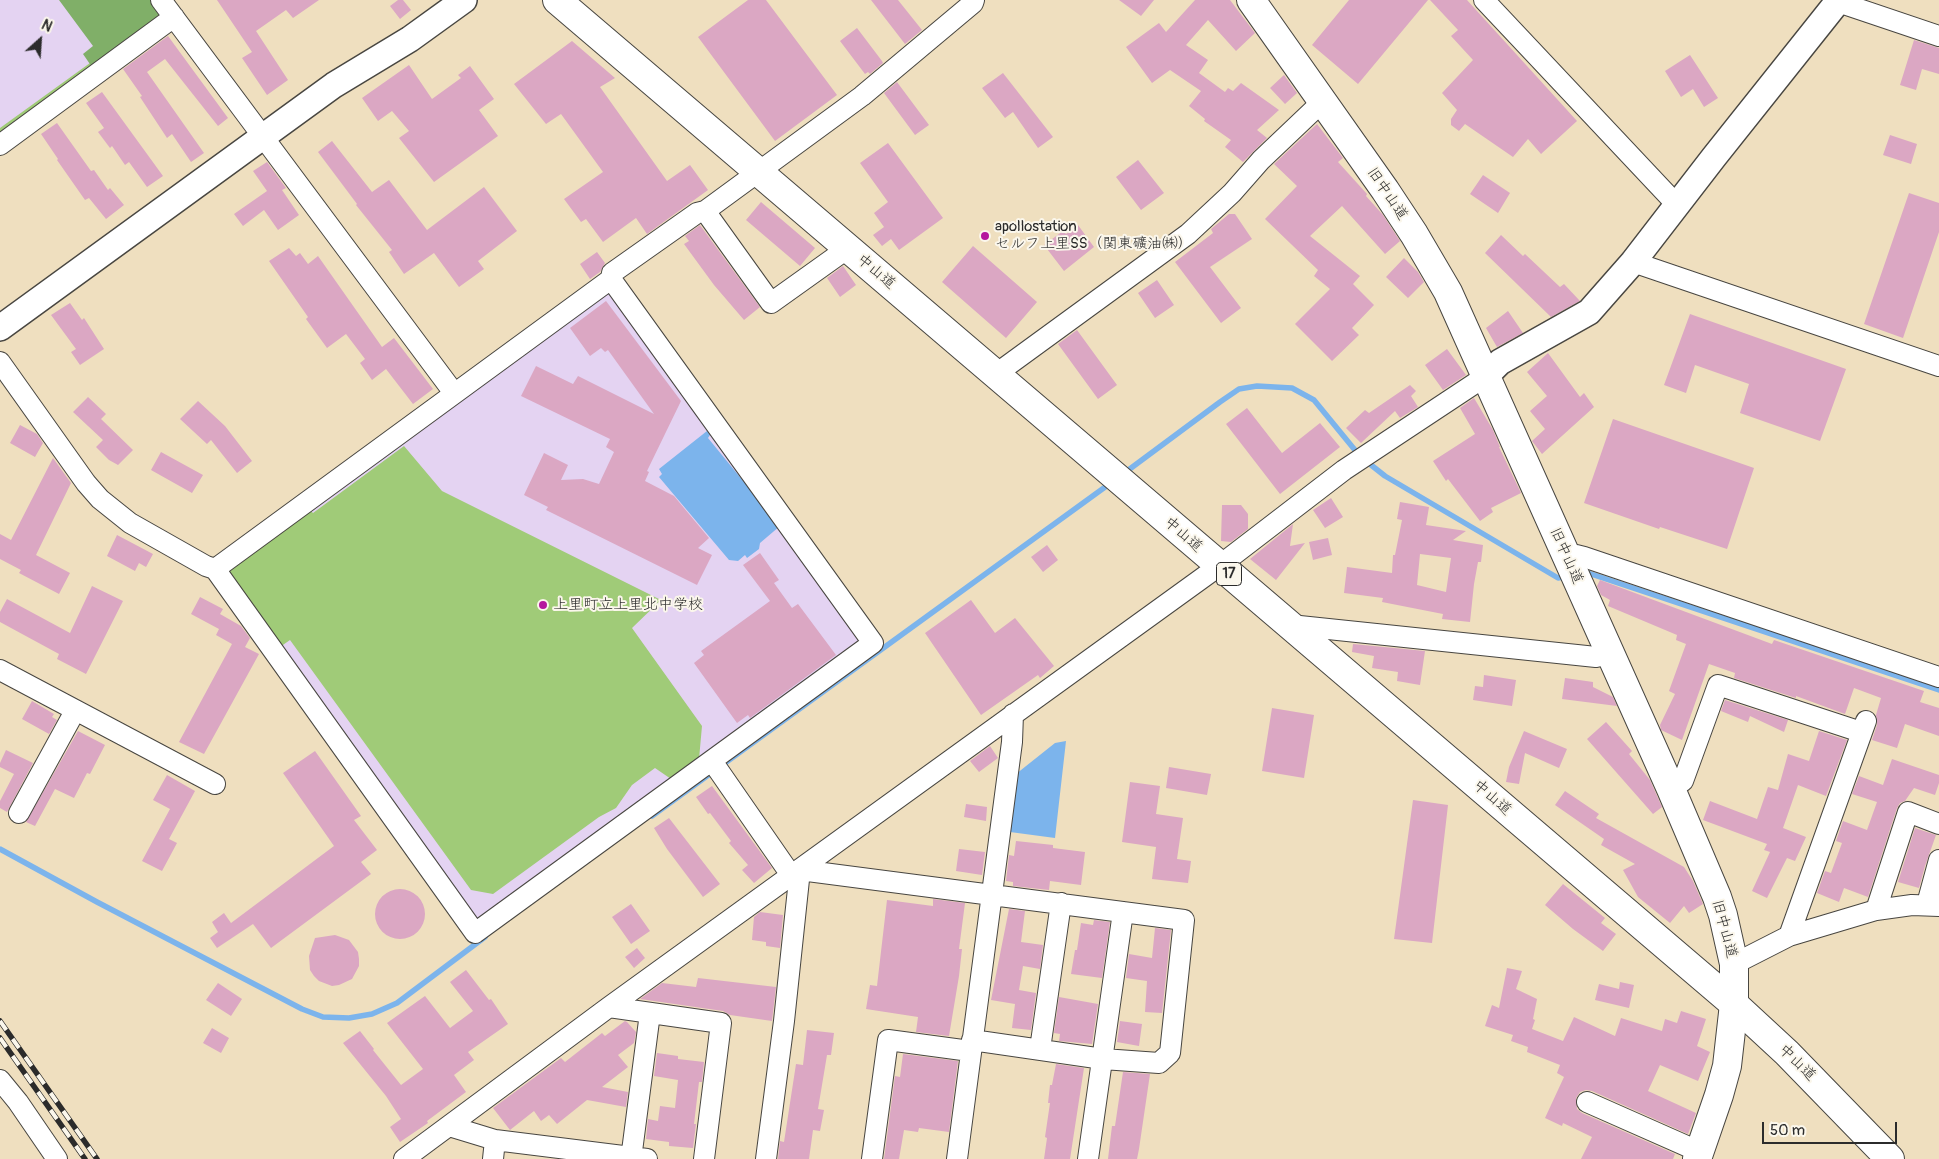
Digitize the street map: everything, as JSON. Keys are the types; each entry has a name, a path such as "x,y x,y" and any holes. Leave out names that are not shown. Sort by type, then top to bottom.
{"main road":[{"name":"中山道","path":"557,0 1734,1004 1787,1053 1890,1159"},
{"name":"旧中山道","path":"1251,0 1385,190 1448,292 1671,789 1723,915 1734,964 1734,1004 1727,1066 1720,1095 1698,1155"}],"street":[{"path":"161,0 454,393"},
{"path":"3,320 334,85 410,39 464,0"},
{"path":"215,569 611,279 612,273 697,213 705,212 862,96 973,3 974,0"},
{"path":"1484,0 1677,205"},
{"path":"404,1159 1013,714 1219,566 1344,470 1486,376 1500,362 1589,312 1633,262 1839,1 1939,36"},
{"path":"0,145 174,17"},
{"path":"996,374 1188,234 1232,193 1261,160 1322,102"},
{"path":"705,212 771,303 848,248"},
{"path":"1633,262 1939,366"},
{"path":"0,362 86,483 100,499 130,523 206,566 215,569 475,933 715,766 873,643 611,279"},
{"path":"1572,569 1576,555 1584,557 1939,677"},
{"path":"1290,625 1596,657 1610,654"},
{"path":"0,670 215,784"},
{"path":"1671,789 1683,781 1718,685 1863,726 1789,936"},
{"path":"19,814 75,710"},
{"path":"957,1159 1012,742 1013,714"},
{"path":"715,766 795,873 784,1021 766,1159"},
{"path":"1876,910 1908,812 1939,824"},
{"path":"1734,964 1789,936 1876,910 1933,905 1939,860"},
{"path":"795,873 991,894 1184,920 1170,1053 1160,1063 1103,1059 1040,1049 888,1040 872,1159"},
{"path":"1040,1049 1061,903"},
{"path":"1088,1159 1123,912"},
{"path":"609,1008 721,1023 704,1159"},
{"path":"449,1126 494,1149 636,1158 650,1013"},
{"path":"0,1080 58,1159"},
{"path":"1587,1102 1698,1155"}],"shaded area":[{"path":"0,0 151,0 165,19 0,139"},
{"name":"上里町立上里北中学校","path":"606,290 614,293 861,636 861,646 475,921 225,574"}],"green space":[{"path":"59,0 151,0 165,19 94,70 83,54 93,46"},
{"path":"90,63 94,70 0,139 0,128"},
{"path":"404,446 442,491 661,600 632,628 702,726 699,759 671,779 655,768 632,785 616,808 599,817 493,894 471,890 290,640 280,647 226,574 228,566 308,508 313,513"}],"water":[{"path":"707,431 710,435 708,438 780,526 760,543 759,549 747,558 745,555 738,561 729,560 659,477 662,474 659,469"},
{"path":"1066,741 1055,838 1010,832 1016,774 1055,743"}],"building":[{"path":"217,0 319,0 293,18 286,10 256,31 288,80 267,95 242,58 252,52"},
{"path":"398,0 403,0 411,10 400,19 390,6"},
{"path":"748,0 766,0 837,95 775,141 698,37"},
{"path":"871,0 898,0 922,30 905,44"},
{"path":"1119,0 1154,0 1141,16"},
{"path":"1195,0 1230,0 1255,33 1236,51 1208,20 1186,45 1208,60 1199,73 1225,92 1228,88 1233,91 1241,83 1279,110 1257,130 1267,138 1243,162 1225,147 1231,140 1204,121 1205,119 1189,106 1201,91 1170,70 1152,83 1126,47 1159,23 1166,32"},
{"path":"1349,0 1428,0 1358,84 1312,45"},
{"path":"1430,0 1467,0 1577,121 1541,154 1528,139 1513,157 1465,124 1459,131 1451,125 1451,119 1457,110 1442,93 1473,60 1451,36 1458,30"},
{"path":"857,28 883,63 870,74 868,72 865,74 840,41"},
{"path":"168,36 228,118 218,126 165,59 147,72 204,153 191,162 172,134 167,138 140,97 142,96 123,69"},
{"path":"1914,40 1939,48 1939,74 1922,69 1916,90 1900,85"},
{"path":"572,41 615,78 600,87 667,181 690,165 708,190 647,234 636,218 603,242 586,219 581,222 564,199 603,172 561,114 546,124 514,84"},
{"path":"1690,55 1718,98 1704,107 1693,89 1681,97 1665,71"},
{"path":"409,65 432,99 461,78 458,75 470,66 494,99 479,110 498,136 434,182 399,138 409,131 392,111 378,121 362,98"},
{"path":"1003,73 1053,137 1038,148 1013,112 1005,118 982,88"},
{"path":"1284,75 1297,93 1285,104 1270,88"},
{"path":"897,82 929,125 915,135 884,93"},
{"path":"102,92 163,176 147,187 129,162 125,165 112,146 110,148 98,132 104,128 86,103"},
{"path":"57,123 91,171 94,170 108,190 110,188 124,205 106,219 89,198 85,200 41,134"},
{"path":"1317,124 1343,158 1338,162 1367,194 1366,196 1383,215 1400,241 1385,254 1342,206 1310,236 1360,276 1353,284 1374,305 1352,328 1359,335 1332,361 1295,324 1330,289 1314,276 1318,270 1265,219 1297,186 1274,164"},
{"path":"1890,135 1917,144 1911,164 1883,155"},
{"path":"332,141 372,192 389,180 427,230 484,187 517,231 478,261 484,269 459,287 434,253 404,274 389,252 392,250 356,205 318,152"},
{"path":"888,143 943,218 899,250 891,239 882,246 873,235 884,227 874,213 888,202 860,163"},
{"path":"1138,160 1164,193 1141,210 1116,177"},
{"path":"267,162 286,188 282,190 299,215 278,230 264,210 243,226 234,214 267,191 253,171"},
{"path":"1483,175 1510,193 1498,213 1470,194"},
{"path":"1909,193 1939,203 1939,232 1903,338 1864,324"},
{"path":"761,202 815,248 800,266 746,220"},
{"path":"1229,214 1235,214 1252,239 1210,267 1241,308 1221,323 1175,262 1213,233 1211,229"},
{"path":"700,225 760,307 744,320 714,285 684,244 689,241 685,236"},
{"path":"1078,225 1094,247 1064,271 1044,245 1063,231 1066,234"},
{"path":"1501,235 1523,256 1525,254 1560,287 1564,284 1580,301 1551,317 1485,253"},
{"path":"973,246 1037,302 1006,338 942,282"},
{"path":"289,248 296,256 300,253 308,264 318,256 382,347 394,338 433,389 413,404 386,369 372,380 360,363 365,359 346,334 327,348 269,261"},
{"path":"597,252 605,263 600,272 590,279 580,264"},
{"path":"1404,258 1418,272 1424,282 1408,298 1386,277"},
{"path":"843,266 856,285 840,297 827,278"},
{"path":"1157,280 1174,305 1155,318 1138,293"},
{"path":"606,301 681,401 647,471 649,472 645,481 674,496 709,538 698,548 712,555 697,585 546,510 548,507 524,495 544,453 568,465 561,480 583,479 599,484 614,452 606,447 610,439 521,396 536,366 573,384 578,376 654,414 608,350 605,352 601,348 590,356 570,328"},
{"path":"70,303 82,320 84,318 104,349 80,365 71,352 76,349 51,315"},
{"path":"1508,311 1523,333 1497,347 1486,328"},
{"path":"1690,314 1846,369 1820,441 1740,413 1749,384 1695,365 1686,393 1664,385"},
{"path":"1077,330 1117,385 1098,399 1058,344"},
{"path":"1447,349 1466,375 1443,390 1425,365"},
{"path":"1548,353 1580,397 1584,393 1594,407 1542,454 1532,441 1545,429 1530,411 1547,396 1527,372"},
{"path":"1410,385 1416,391 1411,396 1418,407 1400,418 1395,411 1361,443 1346,428 1365,410 1369,413"},
{"path":"88,397 106,414 101,419 133,450 118,465 109,460 96,447 103,440 73,412"},
{"path":"1474,398 1493,430 1521,493 1491,508 1493,512 1480,521 1448,479 1446,481 1433,461 1475,434 1460,408"},
{"path":"198,401 225,426 252,461 237,473 211,440 207,444 180,419"},
{"path":"1247,408 1282,453 1320,423 1340,447 1280,494 1226,424"},
{"path":"1613,419 1754,468 1727,549 1660,527 1659,529 1584,503"},
{"path":"20,425 37,434 43,443 35,457 10,443"},
{"path":"161,452 203,475 192,493 151,470"},
{"path":"53,458 71,483 36,555 70,573 59,594 19,573 21,570 0,559 0,534 11,540"},
{"path":"1331,498 1343,517 1325,528 1313,510"},
{"path":"1400,502 1429,507 1426,525 1466,531 1453,540 1483,545 1481,562 1478,562 1474,584 1470,622 1442,619 1443,614 1382,602 1383,598 1344,593 1347,567 1392,573 1393,555 1395,555 1402,520 1397,519","holes":["1420,554 1451,558 1446,592 1417,585"]},
{"path":"1222,505 1241,505 1248,514 1248,529 1231,542 1221,541"},
{"path":"1293,524 1290,546 1305,543 1276,580 1250,559"},
{"path":"117,535 153,554 146,567 139,563 135,571 107,556"},
{"path":"1328,538 1332,555 1313,560 1309,542"},
{"path":"1047,545 1058,560 1043,572 1031,557"},
{"path":"760,553 779,580 774,583 792,608 798,604 836,655 750,718 748,715 737,723 694,663 704,655 701,651 770,601 743,565"},
{"path":"1600,580 1772,644 1774,640 1924,691 1920,702 1939,708 1939,736 1905,724 1897,748 1872,740 1877,725 1876,715 1881,698 1854,688 1845,714 1796,696 1796,698 1734,678 1735,673 1709,664 1682,740 1661,730 1660,725 1675,694 1669,691 1686,644 1676,640 1677,635 1608,606 1610,600 1601,595 1597,586"},
{"path":"92,586 123,601 86,674 57,659 59,654 0,622 0,612 7,599 70,633"},
{"path":"200,597 223,609 220,614 241,626 250,638 245,647 259,654 204,754 179,742 232,644 216,635 219,629 191,614"},
{"path":"971,600 995,633 1015,618 1054,666 1040,678 1038,675 981,715 925,633"},
{"path":"1353,644 1425,651 1420,685 1397,681 1398,672 1372,668 1374,656 1352,652"},
{"path":"1484,675 1516,680 1512,706 1473,700 1475,686 1483,687"},
{"path":"1565,678 1593,682 1593,687 1613,697 1617,706 1562,699"},
{"path":"1725,700 1788,720 1784,732 1750,716 1748,722 1721,711"},
{"path":"32,701 54,714 52,717 57,720 49,734 22,719"},
{"path":"1272,708 1314,715 1304,778 1262,771"},
{"path":"1606,722 1632,751 1629,754 1650,780 1662,807 1653,814 1587,739"},
{"path":"78,731 105,745 90,774 87,773 74,798 55,789 35,826 26,822"},
{"path":"1524,731 1567,749 1559,768 1525,753 1519,784 1506,782 1509,767"},
{"path":"1819,731 1847,740 1826,796 1798,785 1783,828 1806,837 1795,861 1787,858 1767,898 1752,891 1770,852 1764,850 1767,844 1703,820 1710,801 1757,819 1768,787 1778,790 1788,754 1809,761"},
{"path":"990,746 998,758 979,772 970,761"},
{"path":"6,750 33,763 7,812 0,808 0,801 14,774 0,767"},
{"path":"315,751 361,816 354,820 377,850 361,862 371,874 271,948 253,924 217,948 210,938 218,932 212,922 224,913 231,923 334,846 283,773"},
{"path":"1892,759 1939,775 1939,783 1935,795 1914,788 1905,801 1900,803 1868,897 1844,888 1839,902 1817,893 1825,871 1831,873 1842,843 1836,841 1843,821 1867,830 1877,802 1852,794 1859,776 1883,785"},
{"path":"1169,767 1211,774 1207,795 1166,788"},
{"path":"167,775 195,791 169,839 177,843 162,871 142,861 170,809 153,800"},
{"path":"1130,782 1160,786 1156,814 1183,818 1177,859 1191,861 1188,883 1152,879 1156,847 1122,842"},
{"path":"712,786 772,868 754,883 742,870 748,865 729,843 731,841 696,797"},
{"path":"1565,791 1599,814 1596,818 1684,867 1693,881 1703,904 1689,913 1684,906 1670,923 1638,897 1623,870 1635,864 1601,845 1604,839 1555,805"},
{"path":"1413,800 1448,805 1432,943 1394,939"},
{"path":"966,804 987,807 986,821 964,817"},
{"path":"669,818 720,884 703,897 667,849 654,828"},
{"path":"1915,828 1936,835 1919,888 1898,882"},
{"path":"1016,841 1053,845 1053,848 1085,852 1081,885 1050,881 1049,890 1013,886 1013,882 1006,881 1009,855 1014,856"},
{"path":"959,849 985,852 982,875 956,871"},
{"path":"1563,884 1605,918 1601,923 1616,934 1603,951 1545,905"},
{"path":"395,889 405,889 418,896 425,909 425,919 418,932 405,939 395,939 386,935 379,928 375,919 375,909 379,900 386,893"},
{"path":"933,899 965,903 959,949 962,949 959,976 949,1036 916,1032 918,1017 866,1009 870,985 877,986 887,900 933,906"},
{"path":"631,904 650,931 631,944 612,917"},
{"path":"1009,909 1025,911 1021,942 1043,945 1040,969 1023,966 1019,990 1036,993 1031,1030 1012,1028 1015,1004 991,1000"},
{"path":"760,912 783,915 780,948 766,946 766,942 752,940 754,917"},
{"path":"1094,920 1110,922 1102,978 1071,974 1081,923 1093,925"},
{"path":"1155,928 1171,930 1162,1013 1145,1012 1147,981 1126,978 1129,954 1152,958"},
{"path":"335,935 349,940 358,952 359,966 352,979 332,986 319,981 314,976 310,970 309,956 315,938"},
{"path":"637,948 645,958 634,968 625,957"},
{"path":"1507,968 1522,971 1516,989 1537,999 1532,1029 1563,1041 1574,1017 1615,1036 1621,1018 1662,1031 1665,1019 1677,1023 1681,1011 1706,1019 1697,1046 1710,1052 1698,1081 1660,1065 1648,1091 1696,1113 1688,1134 1592,1091 1580,1092 1576,1098 1577,1109 1582,1113 1675,1154 1673,1159 1581,1159 1592,1137 1563,1123 1562,1126 1545,1118 1564,1077 1557,1073 1560,1065 1527,1052 1528,1047 1511,1041 1513,1035 1485,1026 1492,1005 1499,1008"},
{"path":"466,970 489,1000 491,999 508,1024 468,1052 474,1060 454,1075 466,1092 427,1121 428,1123 400,1142 390,1127 401,1119 386,1096 343,1043 360,1031 401,1085 423,1069 387,1023 425,996 450,1028 473,1011 450,982"},
{"path":"698,978 776,987 772,1021 730,1015 723,1011 640,999 662,983 696,987"},
{"path":"1620,982 1634,985 1629,1008 1595,1000 1599,984 1619,989"},
{"path":"218,983 242,999 231,1016 206,1000"},
{"path":"1059,997 1098,1004 1092,1044 1059,1041 1060,1034 1054,1033"},
{"path":"625,1021 636,1032 634,1043 618,1055 628,1067 602,1087 628,1092 626,1107 587,1100 557,1124 549,1115 541,1121 534,1111 510,1130 493,1108 561,1058 565,1062 602,1033 605,1036"},
{"path":"1120,1021 1142,1024 1139,1046 1117,1042"},
{"path":"212,1028 229,1038 221,1053 203,1043"},
{"path":"807,1030 834,1033 831,1055 827,1055 818,1109 824,1110 820,1131 813,1130 809,1159 778,1159 780,1141 784,1142 796,1064 803,1065"},
{"path":"657,1053 678,1056 678,1059 704,1062 702,1082 699,1082 693,1148 669,1146 669,1142 646,1139 648,1119 658,1121 660,1106 675,1108 678,1080 654,1076"},
{"path":"903,1054 958,1061 949,1132 919,1128 918,1132 904,1130 899,1159 884,1159 895,1076 900,1077"},
{"path":"1056,1064 1084,1068 1070,1159 1044,1159 1050,1085 1052,1085"},
{"path":"1123,1072 1150,1074 1139,1149 1137,1159 1108,1159 1112,1126 1115,1126"}],"waterway":[{"path":"1123,474 1239,389 1257,386 1292,388 1314,400 1359,455"},
{"path":"1366,461 1385,476 1558,578 1569,576"},
{"path":"652,816 1112,482"},
{"path":"1583,574 1588,573 1939,690"},
{"path":"0,849 302,1009 323,1017 349,1018 372,1014 397,1003 485,937"}],"railway":[{"path":"0,1021 97,1159"},
{"path":"0,1038 85,1159"}],"place":[{"name":"apollostation セルフ上里SS（関東礦油㈱）","path":"985,236"},
{"name":"上里町立上里北中学校","path":"543,605"}]}
